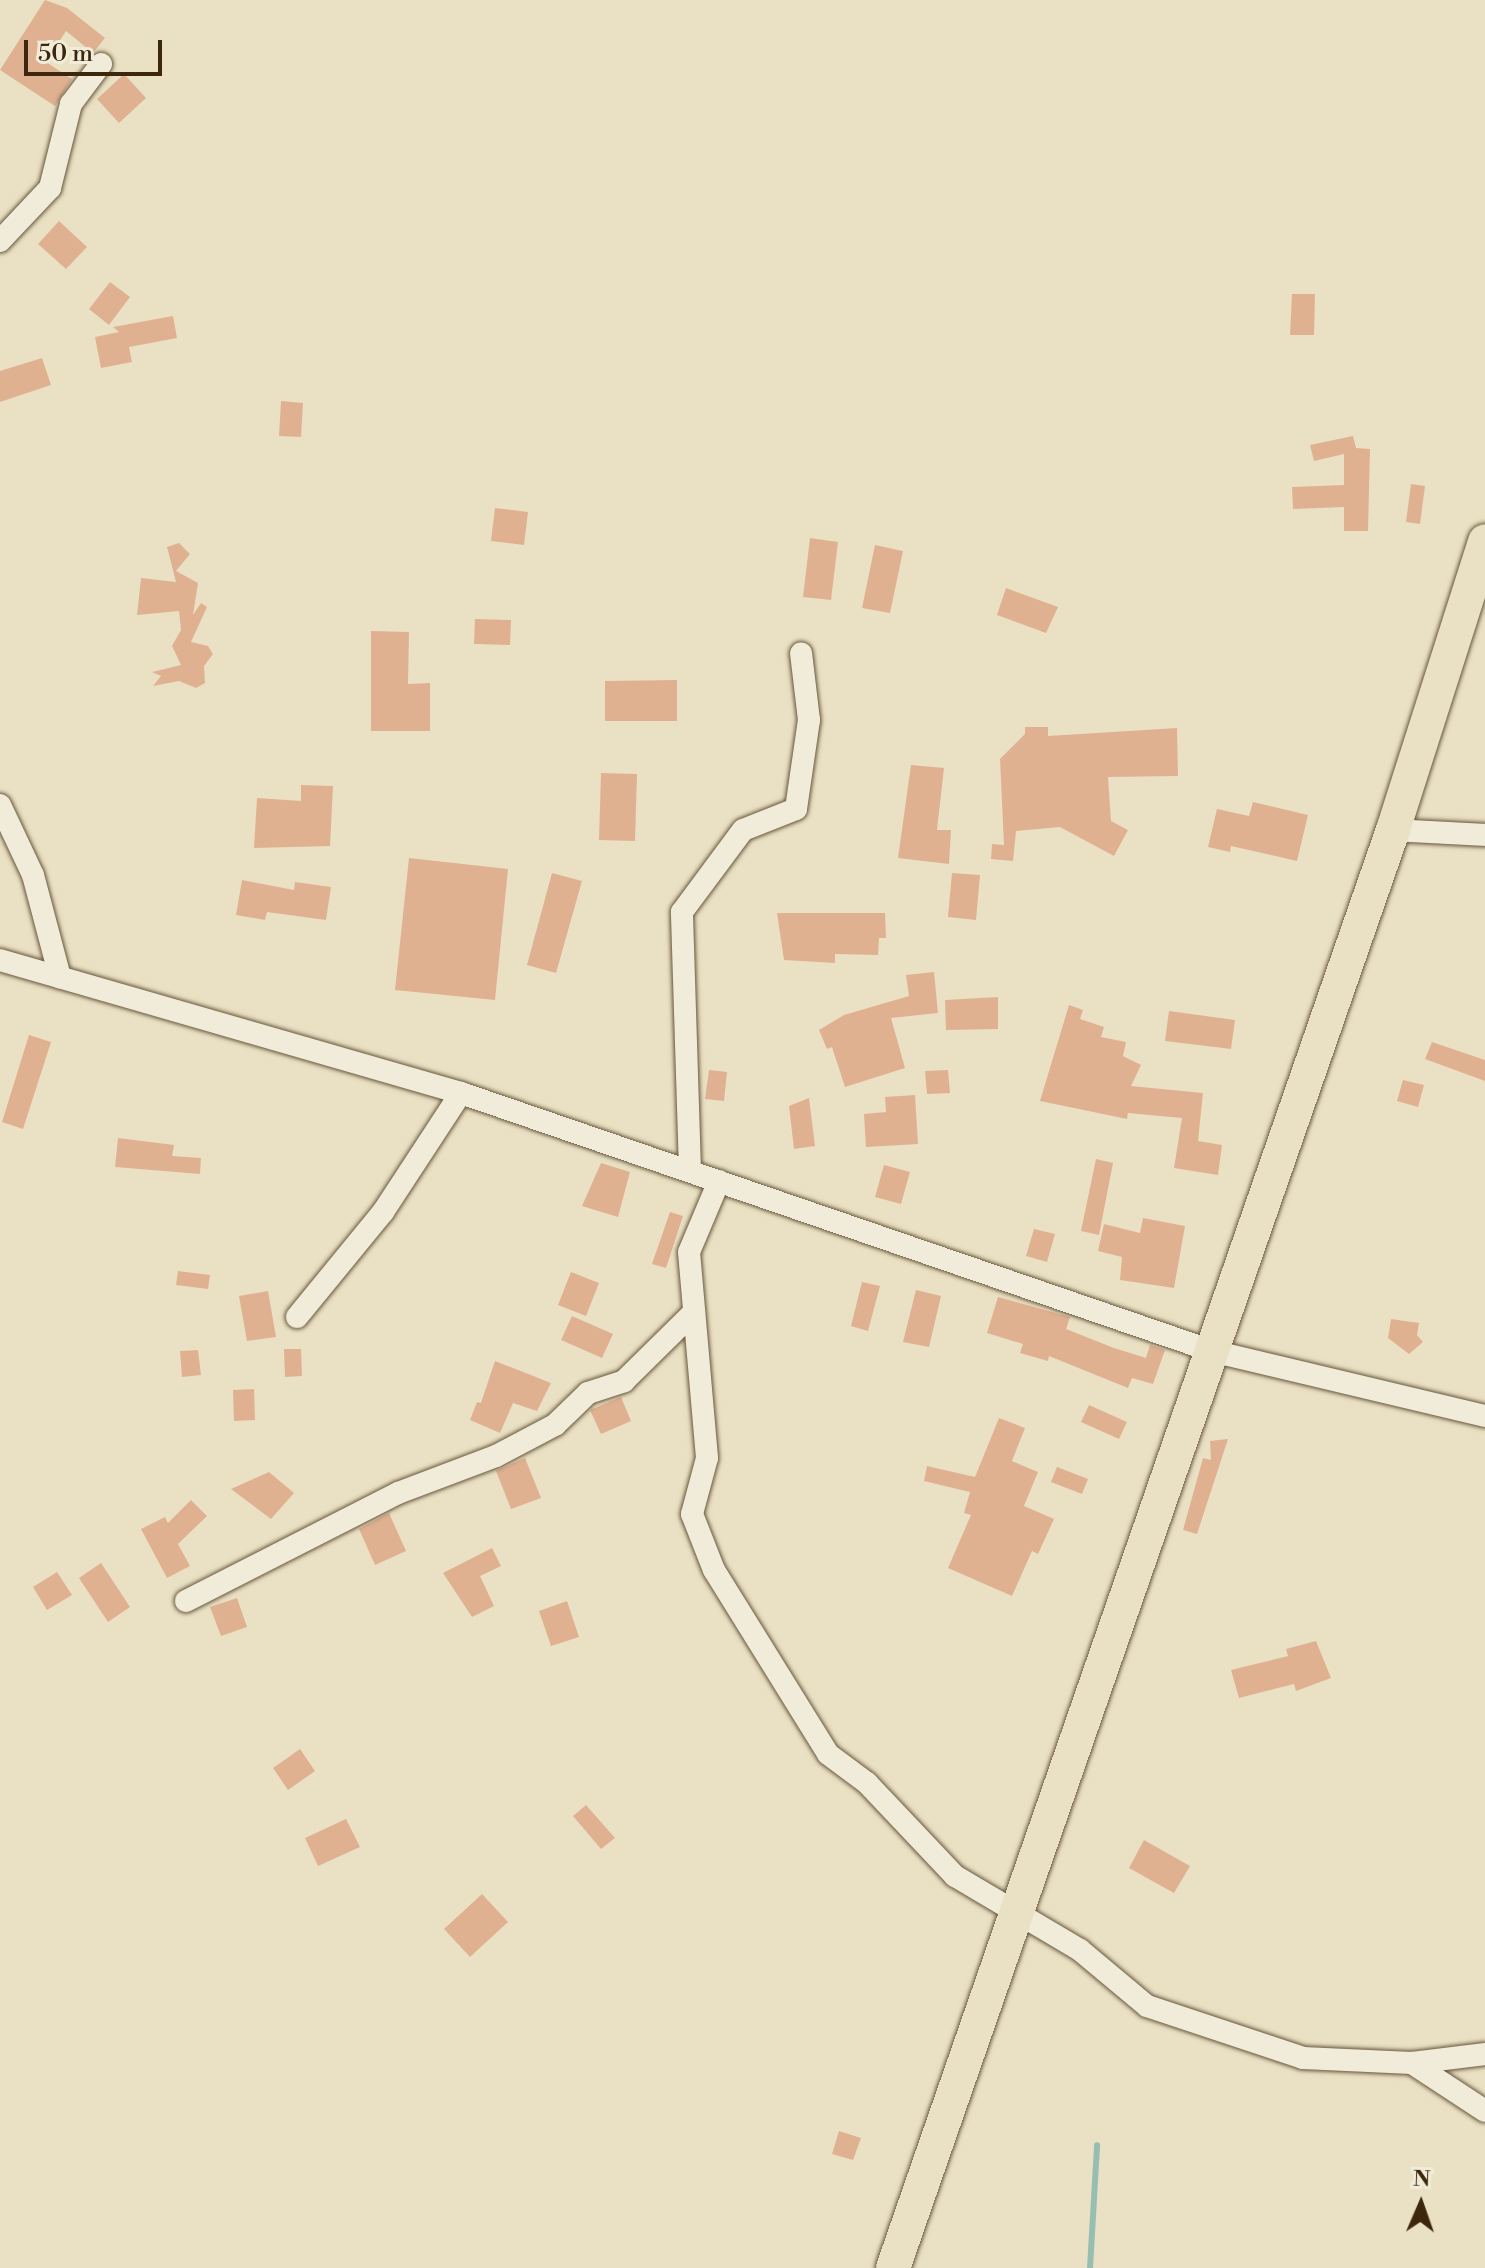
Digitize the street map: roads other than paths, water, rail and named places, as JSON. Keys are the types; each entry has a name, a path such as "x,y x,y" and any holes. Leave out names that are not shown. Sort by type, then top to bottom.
{"highway":[{"path":"893,2268 1014,1909 1393,830 1485,541"}],"street":[{"path":"0,241 50,188 71,104 101,64"},
{"path":"690,1170 682,912 743,830 796,809 809,720 801,653"},
{"path":"0,805 33,875 60,977"},
{"path":"1393,830 1485,835"},
{"path":"0,960 461,1093 1212,1351 1485,1416"},
{"path":"297,1317 383,1212 461,1093"},
{"path":"719,1181 689,1252 707,1458 692,1514 714,1570 828,1754 867,1783 955,1876 1080,1950 1147,2006 1303,2058 1412,2063 1485,2054"},
{"path":"186,1601 398,1493 496,1456 555,1425 588,1393 624,1381 694,1312"},
{"path":"1412,2063 1485,2111"}],"waterway":[{"path":"1090,2268 1097,2145"}]}
